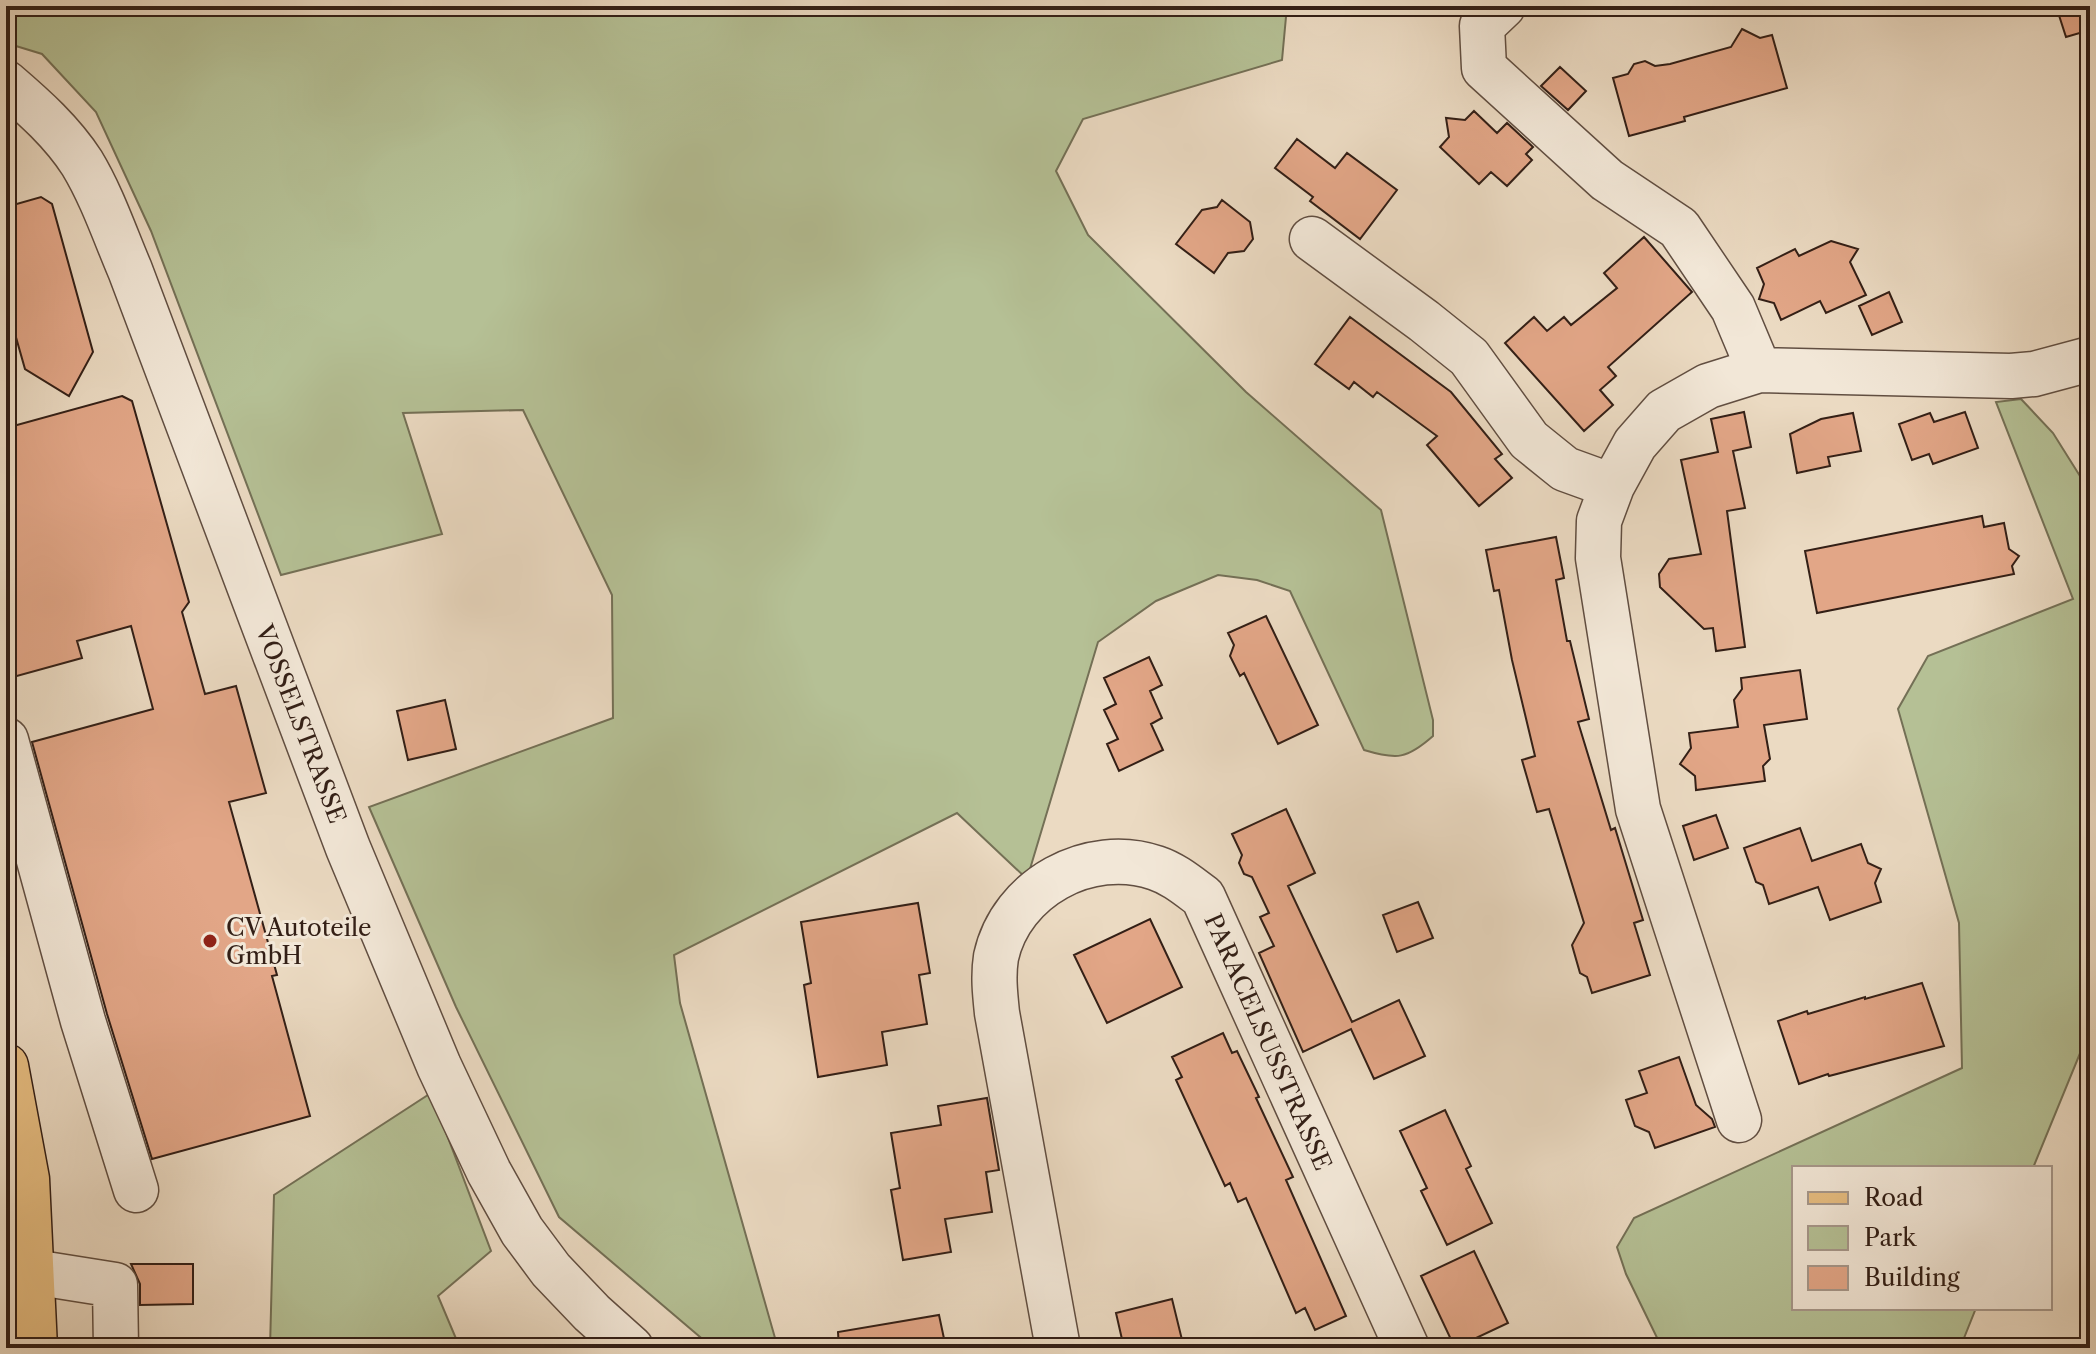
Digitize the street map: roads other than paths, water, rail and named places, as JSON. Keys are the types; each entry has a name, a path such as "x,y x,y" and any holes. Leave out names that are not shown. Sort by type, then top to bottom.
{"main road":[{"path":"9,1091 27,1179 35,1348"}],"street":[{"path":"1503,6 1482,26 1484,68 1607,180 1679,228 1733,308 1759,370"},
{"name":"VOSSELSTRASSE","path":"6,83 63,137 97,192 139,294 348,848 439,1066 489,1172 522,1231 551,1270 631,1348"},
{"path":"1312,239 1469,357 1529,440 1565,469 1612,486"},
{"path":"1739,1120 1638,809 1598,558 1599,521 1612,486 1635,444 1664,411 1708,386 1759,370 2011,376 2034,374 2090,359"},
{"path":"6,740 83,1021 136,1190"},
{"name":"PARACELSUSSTRASSE","path":"1058,1348 993,980 1005,931 1036,891 1062,874 1093,863 1124,862 1155,868 1180,879 1203,897 1407,1348"},
{"path":"33,1272 115,1285 116,1348"}],"place":[{"name":"CV Autoteile GmbH","path":"210,941"}]}
